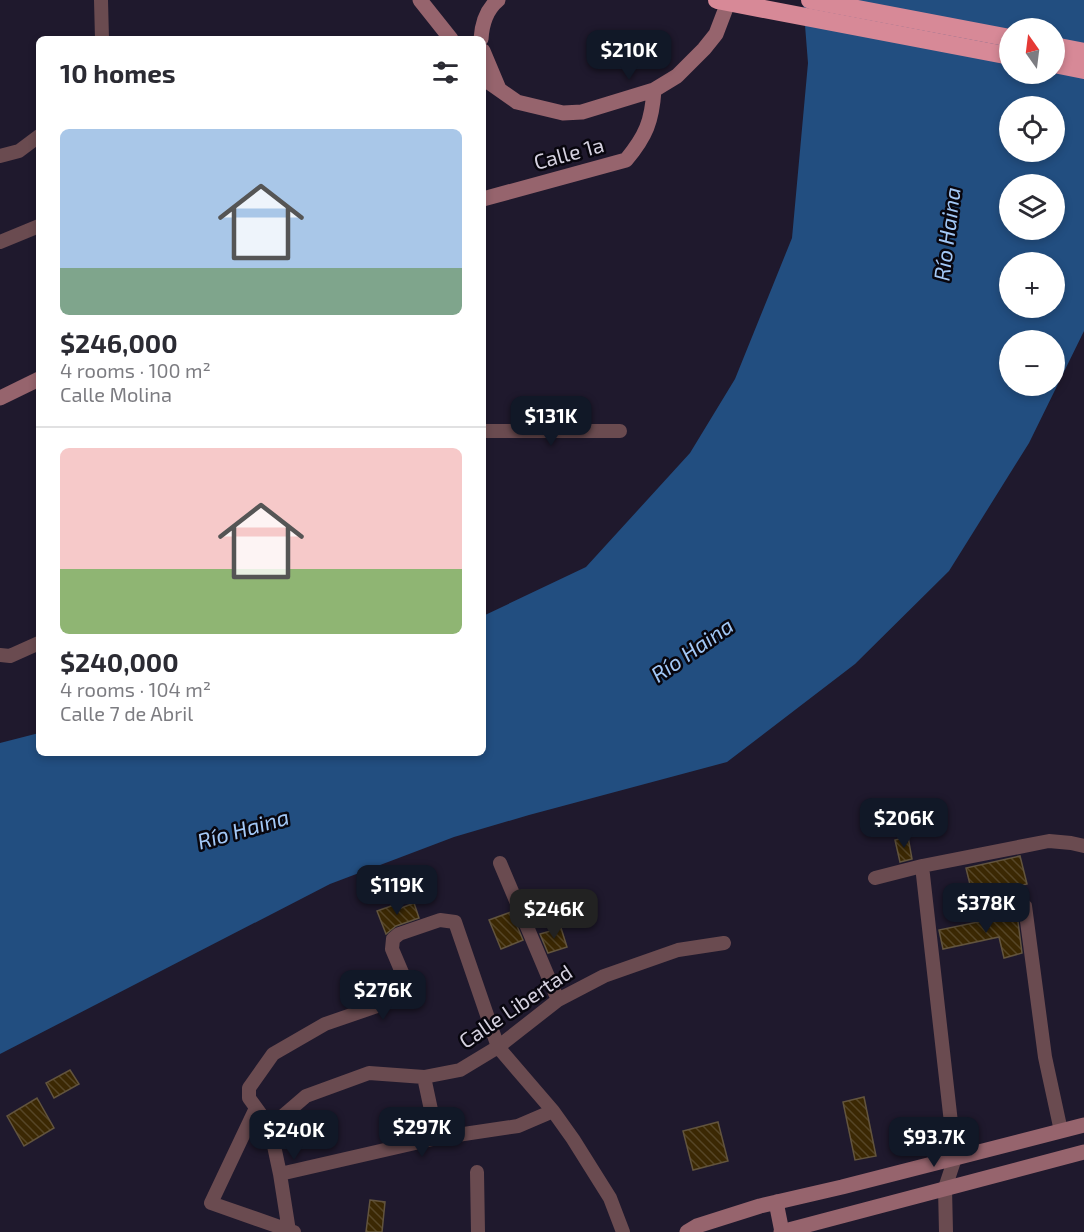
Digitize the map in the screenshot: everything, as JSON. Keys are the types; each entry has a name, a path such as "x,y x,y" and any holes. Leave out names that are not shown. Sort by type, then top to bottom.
{"highway":[{"path":"717,0 999,54"},
{"path":"810,0 999,36"},
{"path":"1065,48 1084,52"},
{"path":"1065,66 1084,70"}],"street":[{"path":"100,0 102,36"},
{"path":"420,0 449,36"},
{"path":"482,36 490,7 498,0"},
{"path":"486,80 517,102 562,113 582,112 654,90 677,75 704,49 716,34 729,0"},
{"path":"486,58 499,89"},
{"name":"Calle 1a","path":"486,198 626,160 641,142 650,123 654,90"},
{"path":"0,156 19,151 36,138"},
{"path":"0,242 36,227"},
{"path":"0,398 36,380"},
{"path":"486,431 620,431"},
{"path":"0,656 10,656 36,644"},
{"path":"875,878 922,866 1049,841 1084,846"},
{"path":"500,863 558,999"},
{"path":"922,866 955,1158 945,1188 946,1232"},
{"path":"1025,906 1045,1058 1061,1131"},
{"path":"292,1231 270,1127 249,1098 248,1093 273,1054 325,1024 406,996 409,989 392,949 393,939 399,934 440,920 455,922 498,1047 553,1111 573,1139 610,1198 623,1232"},
{"name":"Calle Libertad","path":"270,1127 306,1096 369,1073 424,1077 460,1070 498,1047 558,999 603,976 678,950 724,943"},
{"path":"424,1077 437,1138"},
{"path":"256,1108 211,1203 292,1231"},
{"path":"280,1174 437,1138 518,1126 553,1111"},
{"path":"687,1232 697,1226 729,1215 776,1202 1084,1125"},
{"path":"776,1202 781,1232 1084,1152"},
{"path":"477,1172 478,1232"},
{"path":"714,1232 729,1215"}],"water":[{"name":"Río Haina","path":"803,0 1084,0 1084,331 1065,370 1065,330 999,330 999,396 1052,396 1029,443 949,571 855,664 727,762 454,837 330,884 0,1054 0,743 36,734 36,756 486,756 486,615 586,567 690,453 735,379 792,238 808,63"}],"building":[{"path":"908,837 912,859 900,862 895,840"},
{"path":"1020,856 1027,884 974,901 966,868"},
{"path":"414,903 419,918 396,926 386,934 377,911 394,905 396,910"},
{"path":"511,912 523,940 501,949 489,920"},
{"path":"1017,914 1022,953 1004,958 999,937 943,949 939,930"},
{"path":"561,928 567,947 548,953 540,934"},
{"path":"70,1070 79,1084 54,1098 46,1083"},
{"path":"864,1097 876,1156 855,1160 843,1102"},
{"path":"37,1098 54,1128 24,1146 7,1116"},
{"path":"939,1121 944,1144 916,1151 910,1127"},
{"path":"718,1122 728,1161 693,1170 683,1131"},
{"path":"370,1200 385,1202 382,1232 366,1232"}]}
